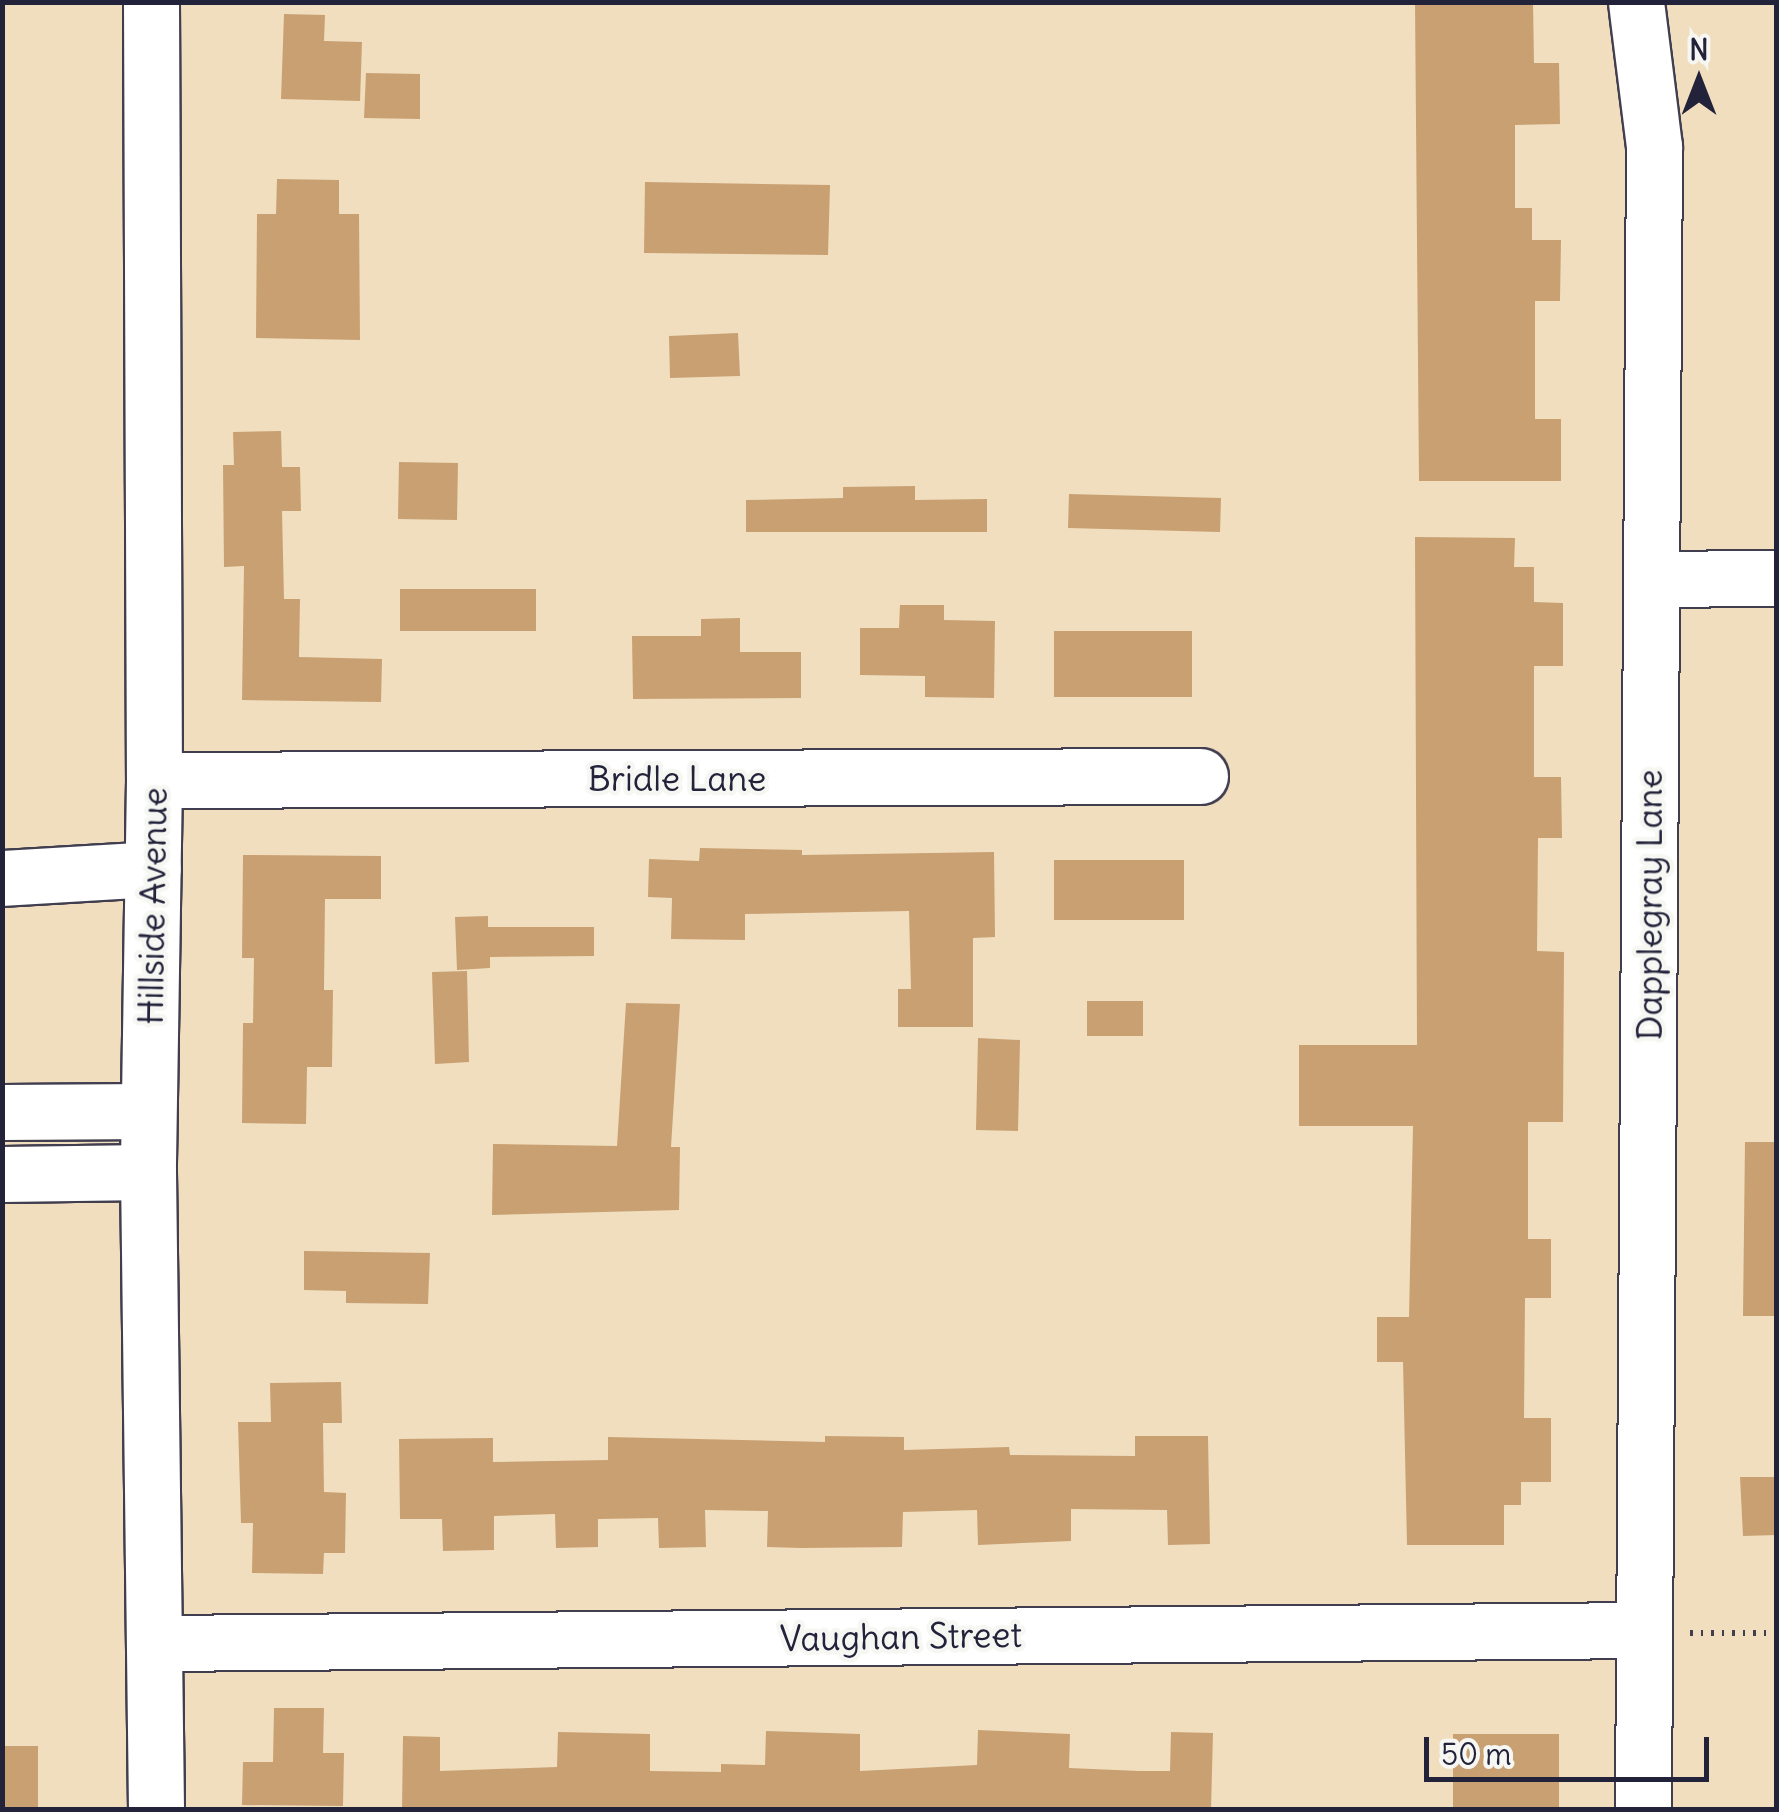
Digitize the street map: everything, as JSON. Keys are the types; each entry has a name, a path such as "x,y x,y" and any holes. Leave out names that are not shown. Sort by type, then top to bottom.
{"street":[{"name":"Hillside Avenue","path":"151,2 154,780 129,870 148,1110 156,1810"},
{"name":"Dapplegray Lane","path":"1636,2 1654,146 1643,1810"},
{"path":"1652,580 1776,578"},
{"name":"Bridle Lane","path":"154,780 1200,776"},
{"path":"2,845 71,848 129,870"},
{"path":"2,878 129,870"},
{"path":"2,1112 148,1110"},
{"path":"2,1174 148,1172"},
{"name":"Vaughan Street","path":"157,1643 1644,1630"}],"path":[{"path":"1644,1630 1776,1634"}],"building":[{"path":"1415,2 1533,2 1534,63 1559,63 1560,124 1515,125 1515,208 1532,208 1532,240 1561,240 1560,301 1535,301 1535,419 1561,419 1561,481 1419,481"},
{"path":"284,14 325,15 324,41 362,42 360,101 281,99"},
{"path":"366,73 420,74 420,119 364,118"},
{"path":"277,179 339,180 339,214 359,214 360,340 256,338 257,214 276,214"},
{"path":"645,182 830,185 828,255 644,253"},
{"path":"738,333 740,376 670,378 669,336"},
{"path":"281,431 282,467 300,467 301,511 282,511 284,599 300,599 299,657 382,659 381,702 242,700 244,566 224,567 223,465 234,465 233,432"},
{"path":"399,462 458,463 457,520 398,519"},
{"path":"915,486 915,500 987,499 987,532 746,532 746,500 843,498 843,487"},
{"path":"1069,494 1221,498 1220,532 1068,528"},
{"path":"1415,537 1515,538 1514,567 1534,567 1534,602 1563,603 1563,666 1534,666 1534,777 1561,777 1562,838 1538,838 1537,951 1564,952 1563,1122 1528,1122 1528,1239 1551,1239 1551,1298 1525,1298 1524,1418 1551,1418 1551,1482 1521,1482 1521,1505 1504,1505 1504,1545 1407,1545 1403,1362 1377,1362 1377,1317 1409,1317 1413,1126 1299,1126 1299,1045 1417,1045"},
{"path":"400,589 536,589 536,631 400,631"},
{"path":"900,605 944,605 944,620 995,621 994,698 925,697 925,676 860,675 860,628 899,628"},
{"path":"740,618 740,652 801,652 801,698 633,699 632,636 701,636 701,619"},
{"path":"1054,631 1192,631 1192,697 1054,697"},
{"path":"700,848 802,850 802,855 994,852 995,937 973,938 973,1027 898,1027 898,989 911,989 909,911 745,914 745,940 671,939 672,898 648,897 649,859 699,861"},
{"path":"243,855 381,856 381,899 325,899 324,990 333,990 332,1067 307,1067 306,1124 242,1123 243,1023 253,1023 254,958 242,958"},
{"path":"1054,860 1184,860 1184,920 1054,920"},
{"path":"488,916 488,927 594,927 594,956 490,957 490,968 457,970 455,917"},
{"path":"467,971 469,1062 435,1064 432,972"},
{"path":"1087,1001 1143,1001 1143,1036 1087,1036"},
{"path":"626,1003 680,1004 671,1147 680,1147 679,1210 492,1215 493,1144 617,1146"},
{"path":"978,1038 1020,1040 1018,1131 976,1130"},
{"path":"1745,1142 1776,1142 1776,1316 1743,1316"},
{"path":"304,1251 430,1253 428,1304 346,1303 346,1291 304,1290"},
{"path":"341,1382 342,1423 323,1423 324,1492 346,1493 345,1553 324,1553 323,1574 252,1573 253,1523 241,1523 238,1422 271,1422 270,1383"},
{"path":"825,1436 904,1437 904,1450 1009,1447 1010,1455 1135,1456 1135,1436 1208,1436 1210,1544 1168,1545 1167,1510 1071,1509 1071,1541 978,1545 977,1510 903,1512 902,1547 767,1547 768,1511 705,1510 706,1547 659,1548 658,1518 598,1519 598,1547 556,1548 555,1514 494,1516 494,1550 443,1551 442,1519 400,1519 399,1439 493,1438 493,1462 608,1460 608,1437 825,1442"},
{"path":"1740,1477 1776,1477 1776,1535 1743,1536"},
{"path":"274,1708 324,1708 323,1753 344,1753 343,1806 242,1805 243,1762 273,1762"},
{"path":"978,1730 1070,1734 1069,1768 1139,1771 1170,1771 1171,1732 1213,1733 1211,1810 402,1810 403,1736 440,1737 440,1771 557,1767 558,1732 650,1734 650,1771 721,1772 721,1764 765,1765 766,1731 860,1734 860,1771 977,1765"},
{"path":"1453,1734 1559,1734 1559,1810 1453,1810"},
{"path":"2,1746 38,1746 38,1810 2,1810"}]}
